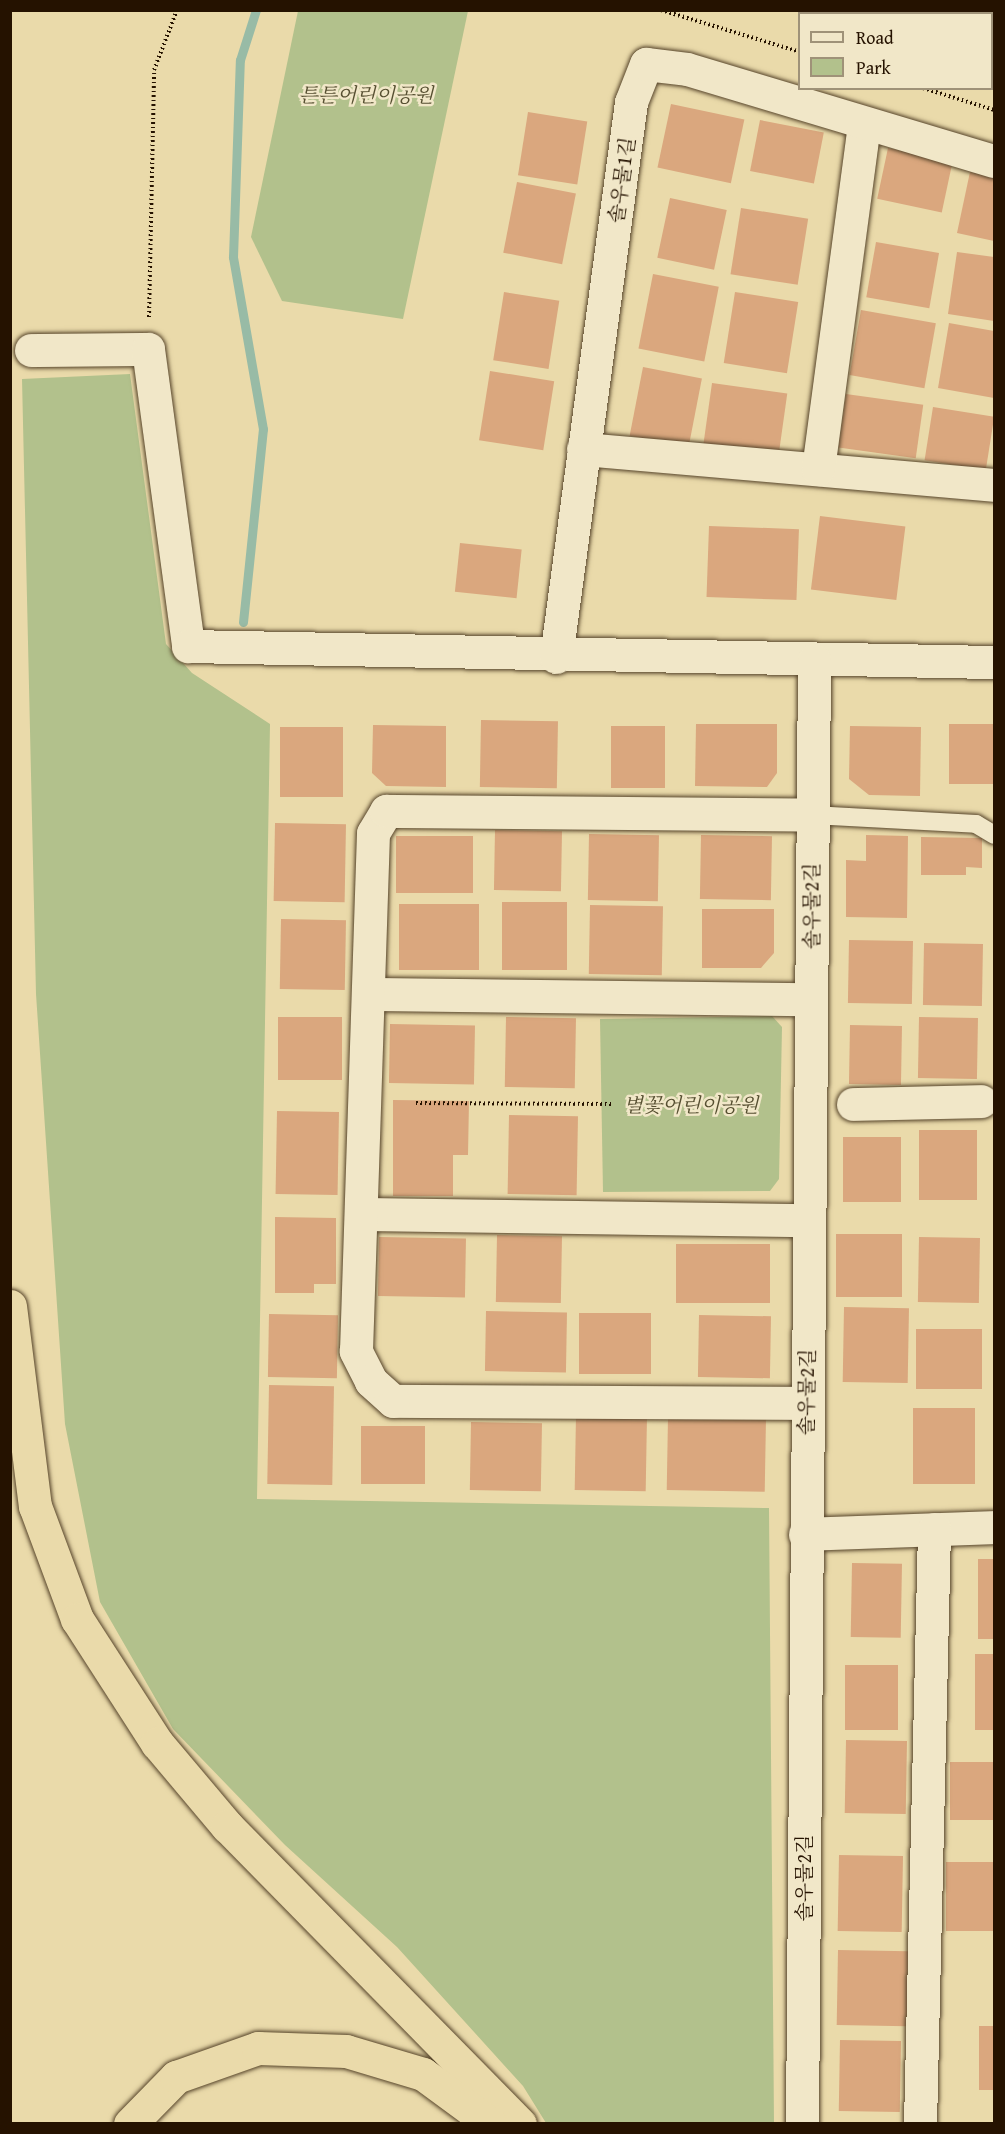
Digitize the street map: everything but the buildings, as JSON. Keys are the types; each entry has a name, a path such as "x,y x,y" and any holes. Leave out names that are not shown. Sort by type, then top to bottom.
{"highway":[{"path":"10,1306 35,1506 77,1619 158,1743 227,1826 520,2124"},
{"path":"130,2124 176,2077 258,2048 346,2051 423,2074 491,2124"}],"street":[{"name":"솔우물1길","path":"556,657 631,102 646,64 687,69 864,125 994,161"},
{"path":"818,469 864,125"},
{"path":"31,350 148,349 188,646 556,657 994,662"},
{"path":"583,448 994,485"},
{"name":"솔우물2길","path":"802,2124 805,1403 814,660"},
{"path":"805,1403 393,1401 371,1381 356,1351 364,1214 372,994 373,833 386,811 812,816"},
{"path":"372,994 811,999"},
{"path":"853,1104 981,1101"},
{"path":"364,1214 809,1220"},
{"path":"805,1534 994,1527 994,1509"},
{"path":"920,2124 934,1529"}],"lane":[{"path":"812,816 976,824 994,835"}],"path":[{"path":"148,349 153,69 177,10"},
{"path":"662,10 798,51"},
{"path":"929,90 994,110"},
{"path":"416,1102 613,1104"}],"green space":[{"name":"튼튼어린이공원","path":"298,11 468,11 403,319 282,301 251,237"},
{"path":"130,374 166,644 192,673 270,724 257,1499 769,1508 774,2123 546,2123 523,2086 397,1947 285,1845 173,1729 100,1602 65,1424 36,994 22,379"},
{"name":"별꽃어린이공원","path":"772,1016 782,1027 779,1179 770,1191 603,1192 600,1019"}],"waterway":[{"path":"243,622 263,429 233,257 240,60 256,10"}]}
